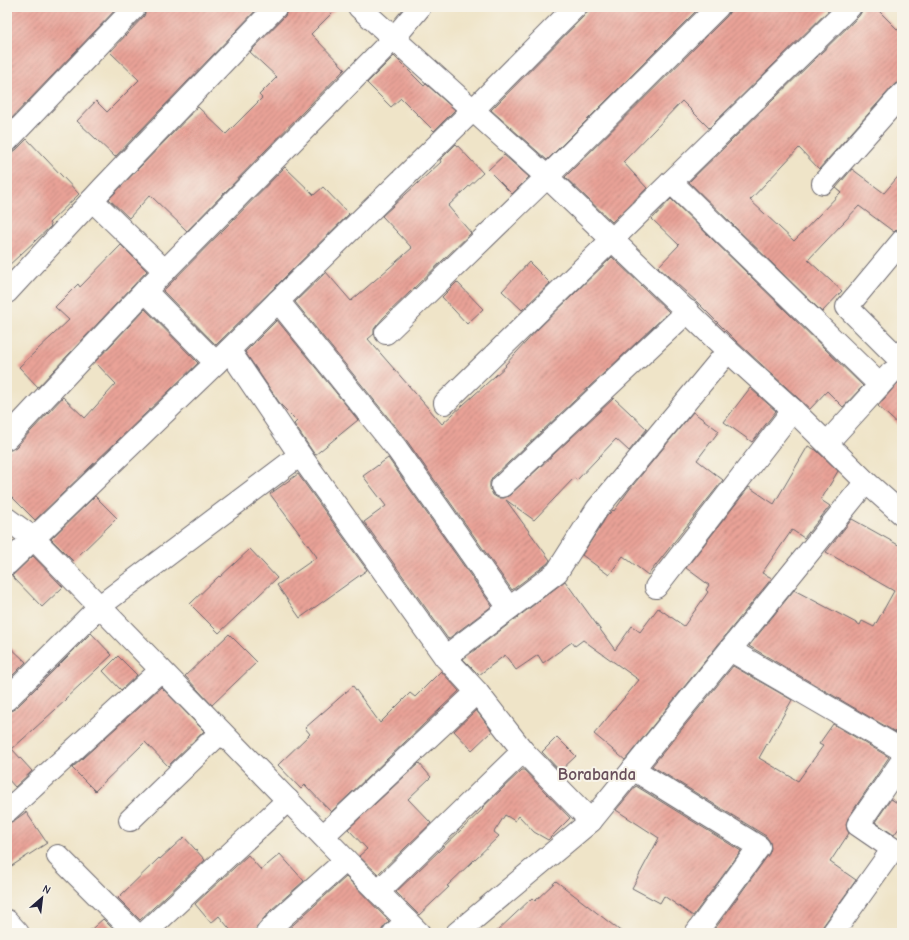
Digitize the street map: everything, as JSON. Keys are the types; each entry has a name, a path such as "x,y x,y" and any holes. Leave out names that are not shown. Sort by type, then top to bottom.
{"street":[{"path":"7,141 135,7"},
{"path":"7,292 92,200 276,7"},
{"path":"359,7 547,177 728,351 828,443 866,482 899,507"},
{"path":"7,438 145,291 394,38 420,7"},
{"path":"7,564 223,357 575,7"},
{"path":"386,333 547,177 718,7"},
{"path":"445,403 850,7"},
{"path":"823,183 902,94"},
{"path":"672,182 880,385"},
{"path":"92,200 165,271"},
{"path":"828,443 902,361 847,307 902,241"},
{"path":"145,291 223,357 300,455 445,657 477,692 523,751 591,821"},
{"path":"278,301 397,449 509,608"},
{"path":"502,486 688,311"},
{"path":"445,657 557,572 597,509 728,351"},
{"path":"656,586 793,410"},
{"path":"7,699 100,606 300,455"},
{"path":"457,933 591,821 866,482"},
{"path":"7,519 33,538 100,606 378,892 407,929"},
{"path":"730,650 902,750"},
{"path":"7,811 161,670"},
{"path":"323,836 477,692"},
{"path":"130,820 221,732"},
{"path":"378,892 523,751"},
{"path":"832,933 893,849 858,825 902,760"},
{"path":"633,769 759,847 696,933"},
{"path":"145,933 288,800"},
{"path":"58,856 135,933"},
{"path":"267,933 280,919 346,860"},
{"path":"7,921 18,933"}],"building":[{"path":"7,7 118,7 7,123"},
{"path":"147,7 259,7 115,157 77,121 96,101 107,112 139,80 110,52 144,16"},
{"path":"288,7 338,7 311,34 345,69 187,231 150,195 129,218 109,199 198,107 226,134 262,98 259,95 277,77 250,52 285,16"},
{"path":"591,7 700,7 547,160 491,110 584,16"},
{"path":"730,7 832,7 709,128 682,101 623,162 647,188 612,222 565,177 727,16 730,11"},
{"path":"862,7 875,7 902,34 902,82 898,82 893,86 819,169 799,148 750,200 794,241 841,192 836,188 852,169 884,193 902,172 902,229 897,229 894,232 859,206 808,260 842,291 822,312 689,182 859,16 862,11"},
{"path":"394,56 424,86 426,84 455,110 434,131 401,98 391,107 367,83"},
{"path":"27,139 79,194 49,223 51,226 7,267 7,153 11,153 16,150"},
{"path":"456,144 483,173 448,206 471,233 383,318 374,329 374,334 368,339 442,424 506,366 505,365 537,330 612,257 669,312 493,477 490,482 490,488 493,495 498,498 504,498 510,495 614,398 647,429 629,451 616,439 577,480 574,478 534,520 506,500 550,560 512,590 407,441 295,302 326,272 351,301 412,248 382,216 441,162 440,160"},
{"path":"504,155 529,177 512,194 488,170"},
{"path":"285,167 314,195 323,187 349,214 216,345 163,291"},
{"path":"671,199 863,386 843,407 827,391 810,409 658,267 679,245 652,219"},
{"path":"121,245 147,271 38,387 19,367 69,320 55,307 78,284 80,287"},
{"path":"529,262 550,283 522,310 502,291"},
{"path":"457,282 483,309 467,324 442,297"},
{"path":"145,309 198,363 35,520 7,492 7,450 11,450 16,447 63,397 85,418 116,384 95,362"},
{"path":"277,320 358,420 315,455 294,424 297,421 281,405 245,352"},
{"path":"902,378 902,428 878,406"},
{"path":"750,388 776,411 752,442 724,422"},
{"path":"693,412 719,431 697,460 723,480 648,575 623,556 609,575 582,555 607,516 613,510 614,511 629,490"},
{"path":"808,446 816,450 838,471 821,500 830,506 804,538 792,530 762,573 772,578 625,760 594,734 639,680 583,640 575,646 572,642 543,663 538,655 516,670 505,655 479,675 463,659 565,581 615,650 632,626 640,632 658,608 684,626 708,592 706,590 709,585 686,568 749,487 774,504"},
{"path":"388,458 492,606 448,639 364,522 386,506 363,476"},
{"path":"298,474 367,570 300,618 277,585 317,557 270,494"},
{"path":"95,496 117,518 73,561 51,539"},
{"path":"852,519 902,547 902,736 749,646 794,590 860,625 862,621 874,627 894,591 826,552"},
{"path":"250,549 277,578 219,633 190,604"},
{"path":"33,556 63,587 42,607 12,576"},
{"path":"91,633 112,655 65,699 66,700 12,749 32,771 15,787 7,778 7,711 11,711 16,708"},
{"path":"229,634 257,662 212,705 185,676"},
{"path":"7,644 26,662 7,681"},
{"path":"118,656 137,675 121,690 103,671"},
{"path":"733,666 792,700 759,758 798,781 823,746 819,744 833,724 889,757 848,818 846,824 849,833 830,862 856,880 823,926 821,933 718,933 714,930 769,854 771,848 770,842 766,836 652,766"},
{"path":"441,671 459,691 331,812 305,785 301,789 278,765 310,734 305,728 353,686 380,723 410,693 415,697"},
{"path":"161,687 204,731 168,766 145,742 95,791 72,768"},
{"path":"476,710 492,731 472,750 454,731"},
{"path":"557,737 576,756 560,771 542,752"},
{"path":"419,763 431,777 408,799 431,823 378,874 359,856 367,849 348,829"},
{"path":"522,770 524,770 570,818 548,840 534,832 519,816 515,821 505,815 494,832 499,836 419,915 396,892"},
{"path":"636,786 741,851 693,916 664,896 660,903 632,888 659,838 616,810"},
{"path":"891,799 902,806 902,824 894,835 875,822"},
{"path":"26,812 47,843 7,869 7,824"},
{"path":"184,837 205,860 140,920 118,898 159,858 160,859"},
{"path":"280,854 304,881 271,910 258,925 255,933 233,933 219,916 211,923 195,904 248,855 261,870"},
{"path":"346,877 389,921 382,929 382,933 284,933"},
{"path":"556,881 623,933 495,933 532,898 535,901"},
{"path":"103,919 117,933 87,933"}],"district":[{"name":"Borabanda","path":"597,774"}]}
